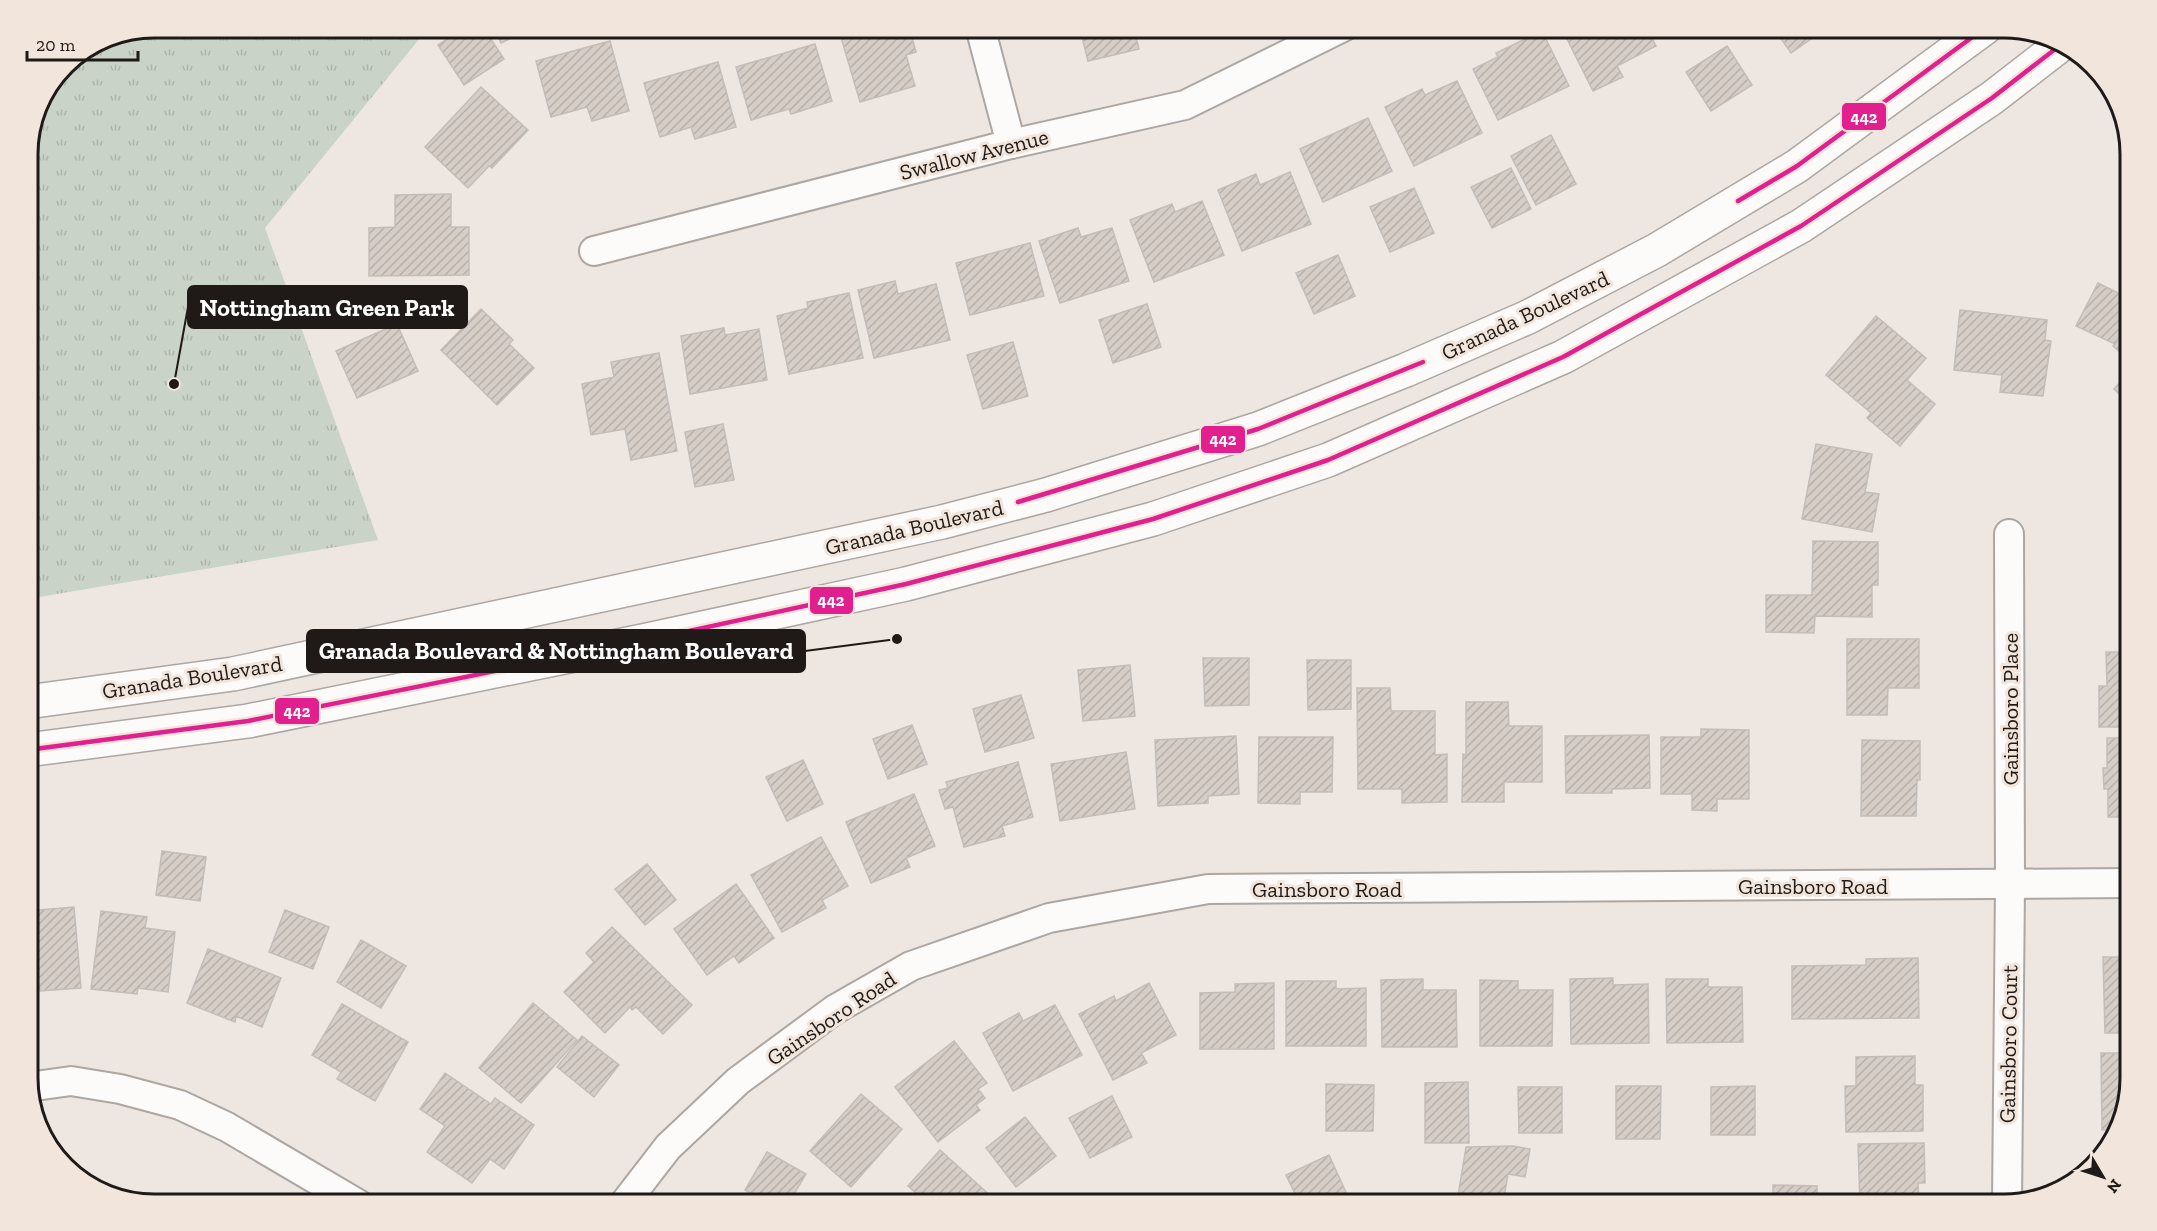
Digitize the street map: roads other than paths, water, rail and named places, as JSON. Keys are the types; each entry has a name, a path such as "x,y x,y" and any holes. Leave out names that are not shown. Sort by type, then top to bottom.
{"main road":[{"name":"Granada Boulevard","path":"38,701 233,674 931,525 1046,495 1258,429 1406,370 1526,318 1658,250 1797,166 1971,38"},
{"path":"38,749 248,721 643,641 895,586 1153,519 1328,460 1563,357 1801,226 1992,98 2055,49"}],"street":[{"path":"983,38 1011,144"},
{"name":"Swallow Avenue","path":"594,251 1011,144 1185,105 1322,38"},
{"name":"Gainsboro Place","path":"2010,534 2010,884"},
{"name":"Gainsboro Court","path":"2007,1193 2010,884"},
{"name":"Gainsboro Road","path":"632,1193 668,1147 738,1081 834,1010 910,966 1049,918 1208,889 2120,884"},
{"path":"38,1086 71,1081 120,1089 180,1105 227,1127 339,1193"}],"place":[{"name":"Nottingham Green Park","path":"174,384"},
{"name":"Granada Boulevard & Nottingham Boulevard","path":"897,639"}]}
